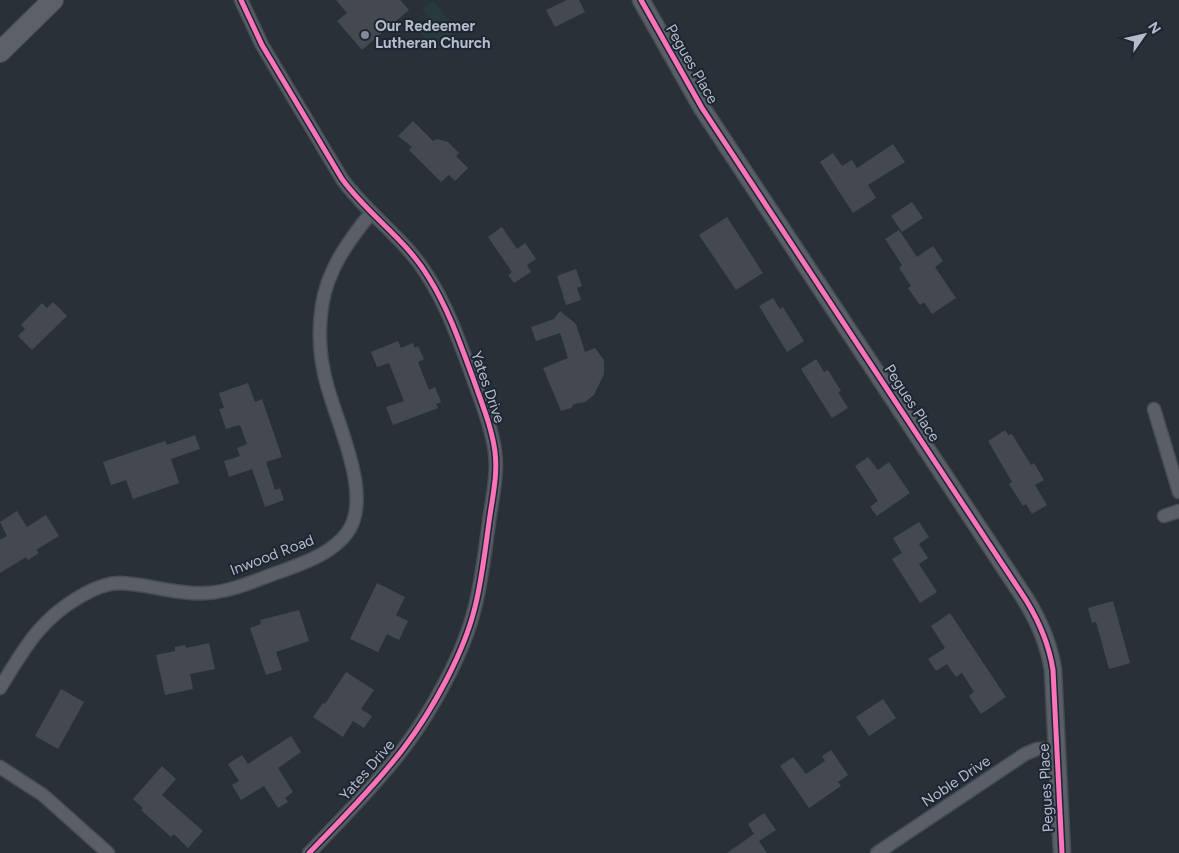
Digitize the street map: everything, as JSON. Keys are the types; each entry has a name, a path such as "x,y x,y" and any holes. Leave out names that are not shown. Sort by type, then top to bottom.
{"main road":[{"path":"0,52 53,0"}],"street":[{"name":"Yates Drive","path":"241,0 262,45 329,159 353,195 411,251 429,277 448,313 486,416 494,441 496,465 482,577 464,639 447,677 428,711 403,749 309,853"},
{"name":"Pegues Place","path":"641,0 702,108 1038,620 1047,642 1053,670 1062,853"},
{"name":"Inwood Road","path":"0,688 37,631 50,617 90,590 119,583 192,594 217,592 242,585 315,558 333,547 348,531 354,520 357,492 351,463 326,384 321,348 321,315 327,285 343,250 371,214"},
{"path":"1154,409 1179,492"},
{"path":"1164,516 1179,511"},
{"name":"Noble Drive","path":"878,853 1025,754 1037,749 1056,749"},
{"path":"0,767 43,795 108,853"}],"green space":[{"path":"433,1 458,32 435,51 420,32 432,22 422,9"}],"building":[{"name":"Our Redeemer Lutheran Church","path":"336,0 400,0 409,10 362,50 337,21 347,13"},
{"path":"567,0 579,0 585,12 555,27 546,10"},
{"path":"413,121 433,141 437,139 448,142 459,153 456,156 468,168 455,181 449,175 441,182 409,150 412,147 398,136"},
{"path":"893,144 905,162 868,185 876,198 853,213 820,162 833,153 842,166 852,160 857,168"},
{"path":"912,202 923,218 902,232 891,216"},
{"path":"727,217 763,273 736,290 699,235"},
{"path":"502,227 517,249 525,243 536,259 527,265 531,272 514,283 508,275 512,272 488,237"},
{"path":"899,230 917,257 933,246 943,261 935,267 956,298 932,314 924,302 920,305 908,288 911,286 899,268 902,265 885,239"},
{"path":"576,269 582,286 577,288 581,300 566,305 557,276"},
{"path":"773,298 780,309 783,307 804,341 787,352 759,306"},
{"path":"53,302 67,316 32,350 18,336 25,329 21,325 42,303 47,308"},
{"path":"560,311 576,324 585,352 595,348 604,360 604,374 594,395 585,402 574,404 571,408 561,411 543,368 568,358 560,333 536,341 531,327 554,319"},
{"path":"398,341 401,348 413,343 415,348 418,346 424,359 418,362 429,390 435,387 441,402 436,404 438,408 393,425 386,407 404,401 389,363 377,367 371,352"},
{"path":"816,359 824,372 828,370 841,391 838,392 848,408 832,418 801,369"},
{"path":"248,383 255,402 262,399 282,457 266,462 275,490 280,488 284,500 265,507 252,469 229,477 224,461 240,456 237,448 247,444 240,425 226,429 219,409 224,408 219,393"},
{"path":"1005,430 1008,435 1012,434 1031,465 1034,463 1044,480 1035,485 1047,505 1032,514 1026,504 1023,506 1009,484 1012,482 988,441"},
{"path":"195,435 200,449 171,459 179,483 133,499 126,480 111,485 103,462 165,441 167,445"},
{"path":"868,457 878,470 889,462 910,493 877,516 870,507 878,501 855,466"},
{"path":"17,511 27,527 46,515 59,536 36,550 39,553 28,560 26,557 0,573 0,540 7,536 0,522"},
{"path":"919,522 929,537 919,544 928,558 919,564 937,592 920,603 892,559 902,553 893,538"},
{"path":"377,583 405,597 396,615 408,621 399,640 387,634 378,652 350,639"},
{"path":"1113,601 1130,663 1109,669 1096,622 1092,623 1088,608"},
{"path":"299,610 309,641 276,652 282,670 266,675 250,628 261,624 260,620"},
{"path":"950,613 1006,697 981,714 969,696 974,692 962,673 956,677 947,664 936,671 928,659 945,648 931,626"},
{"path":"209,643 215,669 190,674 193,689 165,695 156,655 175,651 175,647 185,645 186,648"},
{"path":"346,672 374,690 361,709 372,716 364,728 353,721 343,737 313,717 323,703 325,704"},
{"path":"61,689 84,702 58,749 35,736"},
{"path":"883,699 896,718 869,736 856,717"},
{"path":"291,736 301,752 278,768 293,792 285,798 288,802 278,808 264,786 241,800 232,785 239,781 228,764 242,755 248,764"},
{"path":"831,750 848,775 838,782 841,786 809,808 780,766 793,757 806,774 825,761 822,756"},
{"path":"162,766 176,779 162,795 203,831 188,848 174,834 171,837 141,810 143,808 133,799"},
{"path":"764,813 776,830 759,841 767,853 727,853 754,834 748,824"}],"cycle path":[{"path":"241,0 262,45 342,179 363,204 409,251 420,264 436,290 454,328 483,407 492,434 496,461 480,586 470,625 446,681 403,749 370,789 309,853"},
{"path":"641,0 702,108 1036,617 1046,642 1053,670 1062,853"}],"place":[{"name":"Our Redeemer Lutheran Church","path":"365,35"}]}
